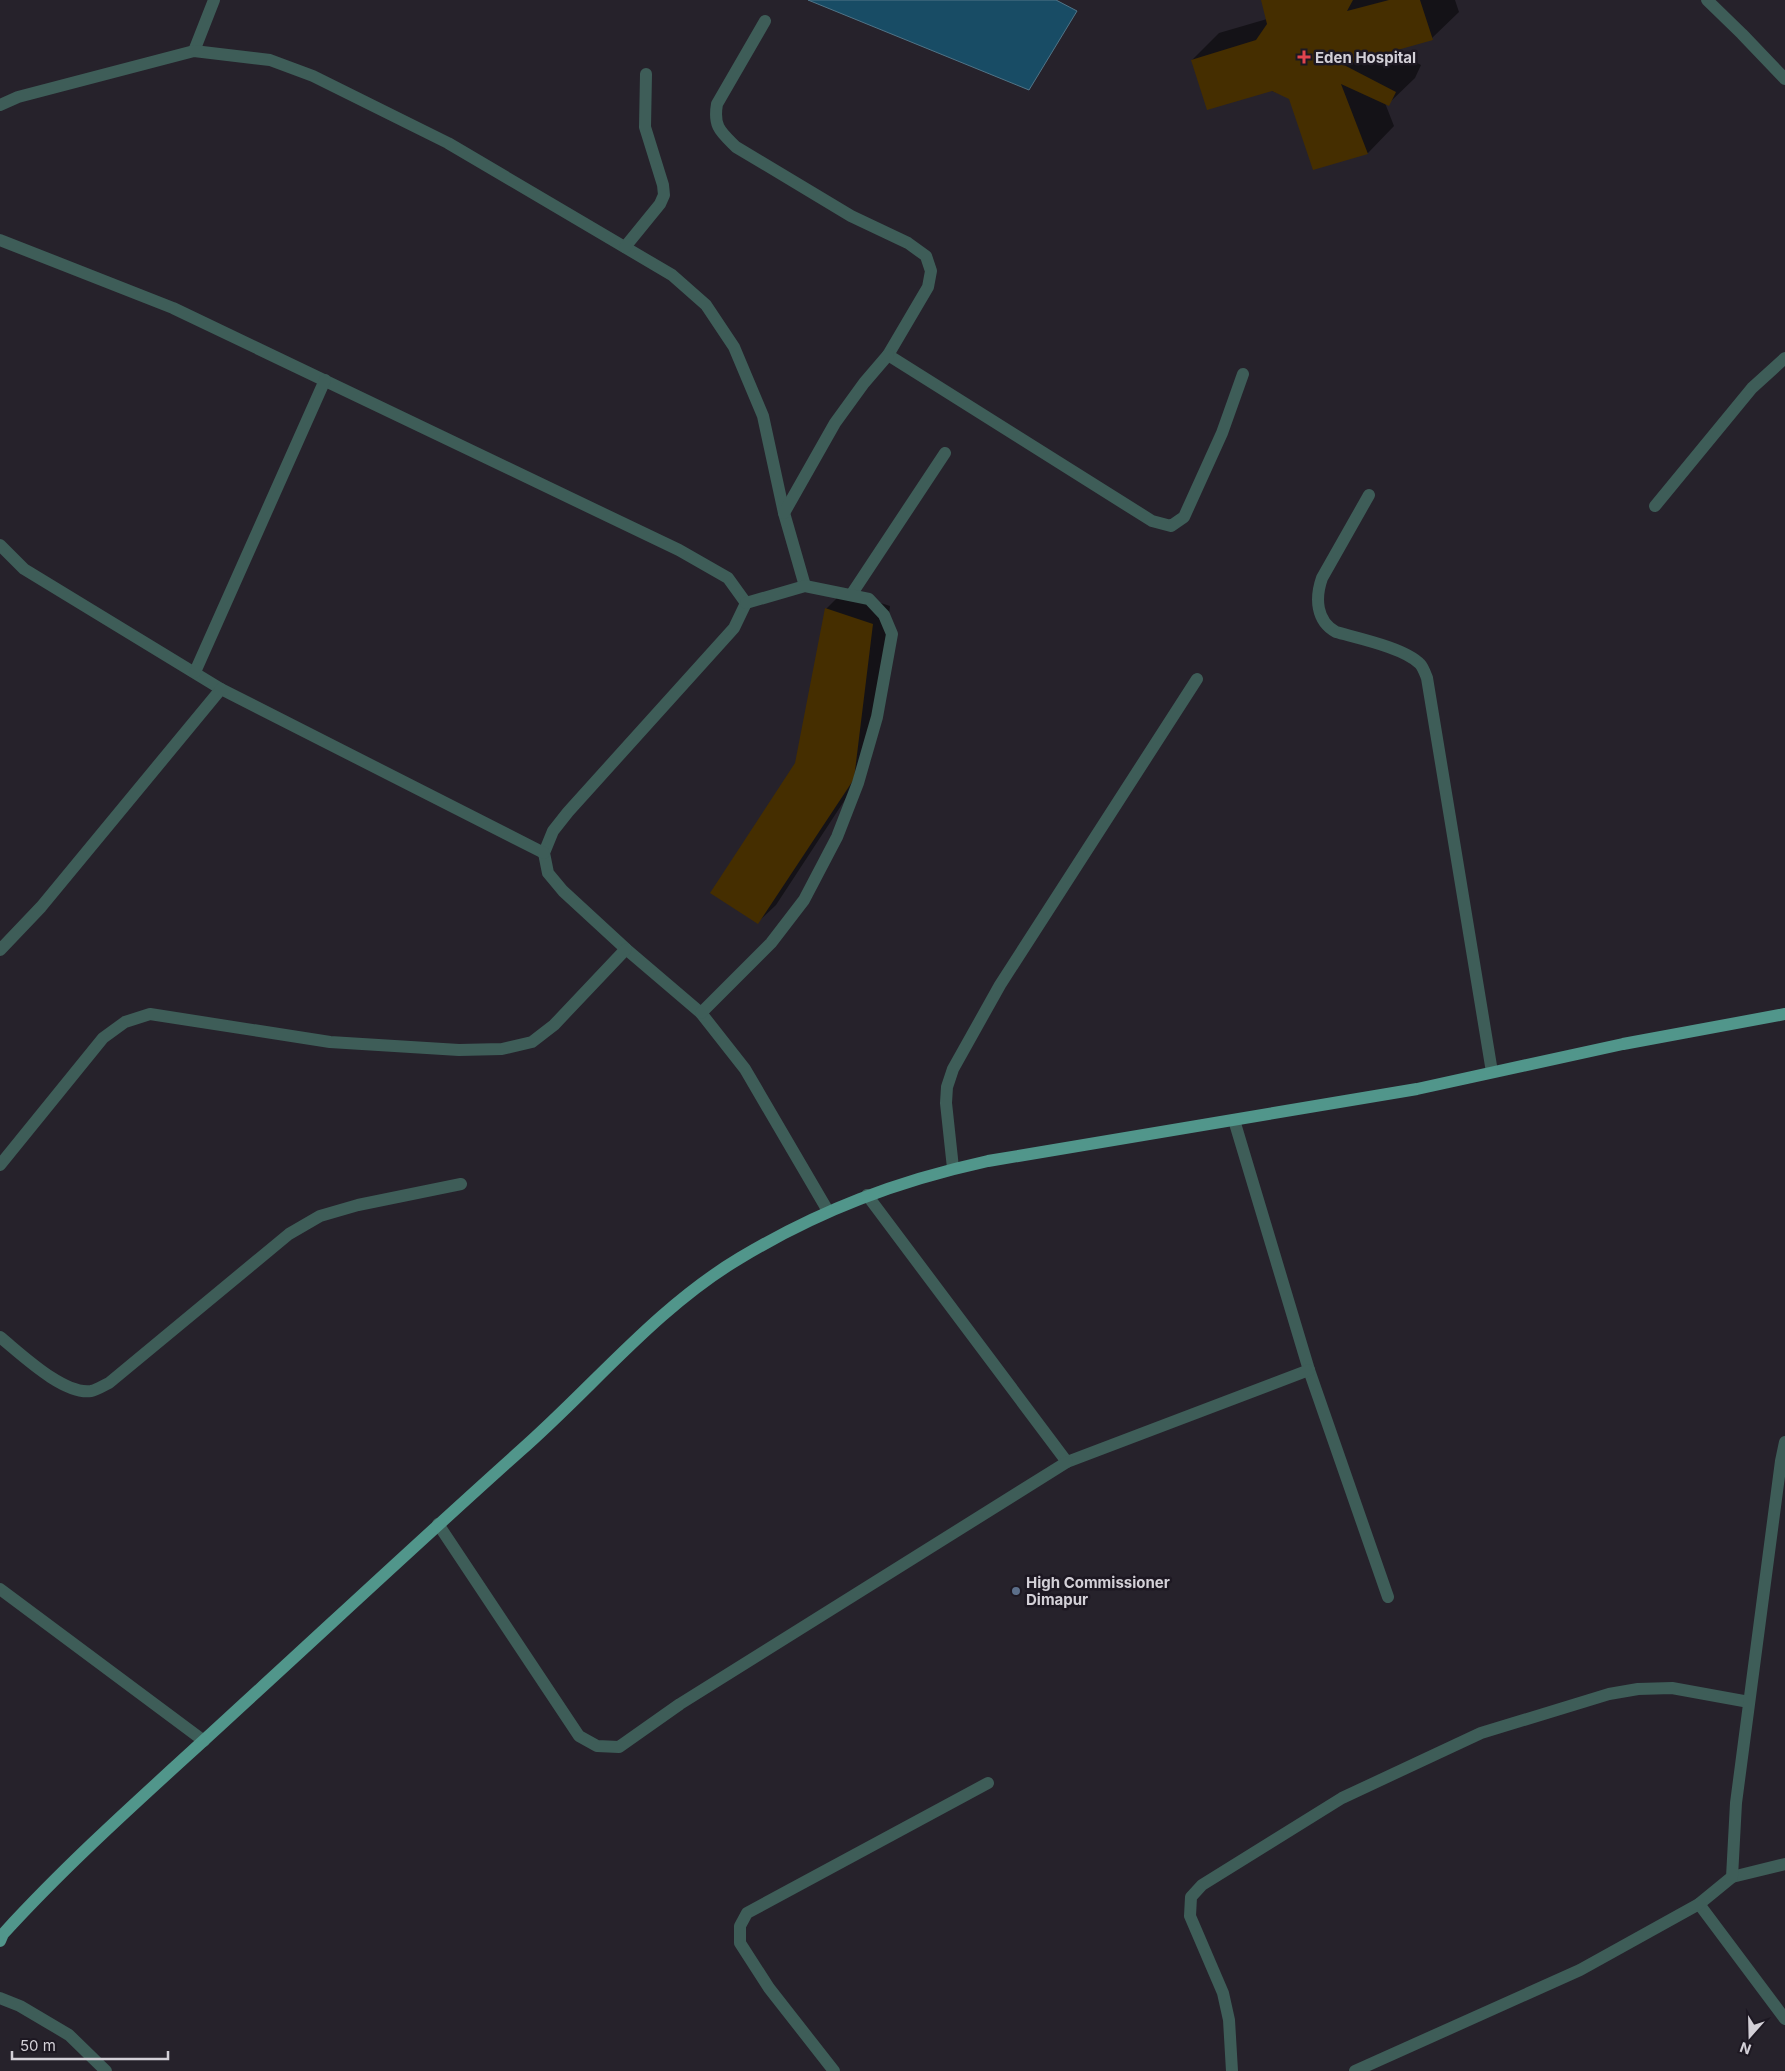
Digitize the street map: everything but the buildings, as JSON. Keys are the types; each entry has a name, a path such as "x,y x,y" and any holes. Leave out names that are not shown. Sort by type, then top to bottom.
{"main road":[{"path":"1,1937 37,1897 96,1839 438,1524 525,1447 624,1351 702,1284 738,1259 828,1211 867,1194 953,1168 1160,1130 1234,1120 1417,1089 1623,1044 1785,1014"}],"street":[{"path":"194,51 214,0"},
{"path":"1707,0 1785,79"},
{"path":"765,21 717,104 715,118 721,132 736,147 851,216 908,243 926,256 931,271 928,287 888,354 835,423 784,513"},
{"path":"0,105 18,97 194,51 270,60 313,76 448,143 672,275 706,306 734,347 763,416 784,513 805,586"},
{"path":"625,247 660,204 664,195 663,185 645,128 646,74"},
{"path":"0,240 173,308 679,550 728,578 746,602"},
{"path":"888,354 1152,521 1171,526 1184,517 1222,432 1243,374"},
{"path":"1655,506 1752,388 1785,358"},
{"path":"195,672 325,380"},
{"path":"851,595 945,453"},
{"path":"1369,495 1322,578 1318,589 1318,604 1322,620 1328,628 1411,656 1421,664 1427,678 1492,1072"},
{"path":"0,545 24,569 221,689 544,853"},
{"path":"701,1012 771,943 804,900 837,837 858,783 877,717 892,634 884,615 870,599 805,586 746,602"},
{"path":"746,602 734,628 568,812 553,832 544,853 548,873 563,891 626,949 701,1012 745,1069 828,1211"},
{"path":"953,1168 946,1104 947,1087 953,1068 1000,985 1197,679"},
{"path":"0,950 41,907 221,689"},
{"path":"0,1165 103,1038 125,1022 150,1014 330,1042 459,1050 502,1049 532,1042 554,1025 626,949"},
{"path":"1234,1120 1309,1370 1388,1597"},
{"path":"0,1337 42,1372 68,1387 91,1391 109,1383 289,1234 320,1216 358,1205 461,1184"},
{"path":"867,1194 1067,1462"},
{"path":"438,1524 579,1736 598,1746 619,1747 680,1704 1067,1462 1309,1370"},
{"path":"1732,1877 1736,1803 1785,1442"},
{"path":"0,1589 204,1741"},
{"path":"1232,2071 1229,2020 1223,1993 1190,1916 1191,1897 1202,1885 1342,1798 1481,1733 1609,1694 1638,1688 1672,1688 1749,1702"},
{"path":"834,2071 770,1988 740,1943 740,1926 747,1913 988,1783"},
{"path":"1354,2071 1580,1970 1699,1904 1732,1877 1785,1864"},
{"path":"1699,1904 1785,2019"},
{"path":"0,1998 20,2006 69,2035 106,2071"}],"water":[{"path":"808,0 1056,0 1077,11 1029,90"}],"place":[{"name":"Eden Hospital","path":"1304,57"},
{"name":"High Commissioner Dimapur","path":"1016,1591"}]}
